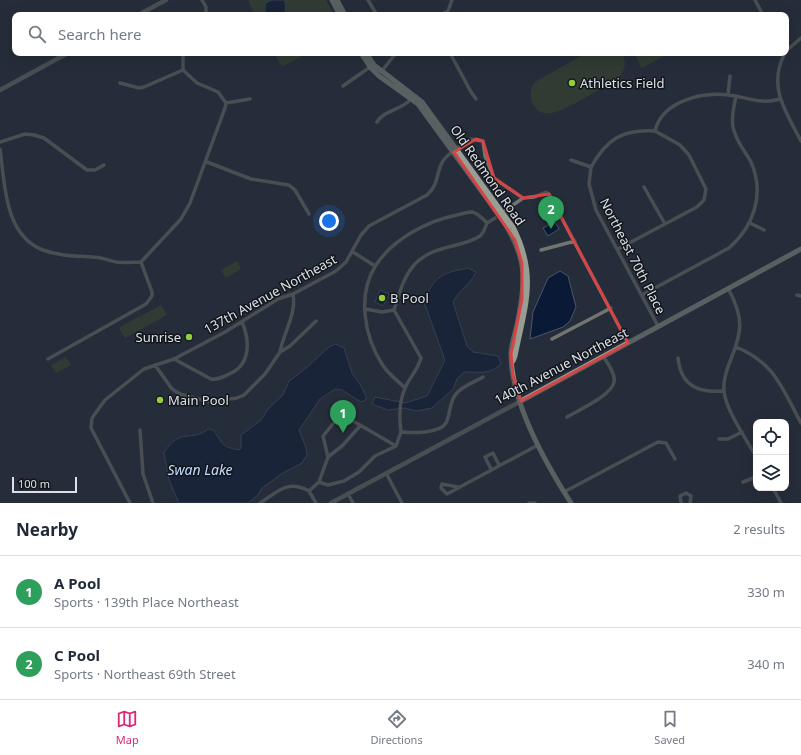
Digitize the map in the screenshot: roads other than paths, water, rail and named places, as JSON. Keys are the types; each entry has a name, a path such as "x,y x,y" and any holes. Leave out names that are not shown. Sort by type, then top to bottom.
{"main road":[{"path":"332,0 338,12"},
{"path":"337,0 343,12"},
{"name":"Old Redmond Road","path":"363,56 370,67 413,96 455,150 504,222 519,250 523,269 524,286 511,354 513,375 521,401 548,468 571,503"},
{"name":"Old Redmond Road","path":"368,56 380,74"},
{"name":"140th Avenue Northeast","path":"521,401 801,249"}],"street":[{"path":"144,12 166,0"},
{"path":"202,0 206,7 206,12"},
{"path":"368,0 375,12"},
{"path":"444,12 451,7 452,0"},
{"path":"755,0 762,12"},
{"path":"789,48 801,38"},
{"path":"0,90 62,56"},
{"path":"183,56 183,70 197,83 218,92 226,103"},
{"path":"380,74 394,56"},
{"path":"452,56 476,99"},
{"path":"783,56 777,73 780,99 801,142"},
{"path":"342,86 370,67"},
{"path":"120,83 139,88 144,87 183,70"},
{"path":"728,95 730,76"},
{"path":"655,131 656,124 664,113 693,98 728,95 758,102 770,102 780,99"},
{"path":"377,122 383,115 397,110 413,96"},
{"path":"642,295 729,248 737,241 750,223 755,207 757,184 750,162 733,128 732,118 736,96"},
{"path":"226,103 250,99"},
{"path":"0,149 9,207 13,222 25,238 35,247 67,256 94,257 117,262 141,262 181,219 190,204 207,162 226,103"},
{"path":"571,160 591,167 599,152 614,138 636,131 655,131 680,144 688,155 706,189 701,203 618,249"},
{"path":"0,142 29,133 44,138 87,170 95,170 104,165"},
{"path":"455,150 470,139 483,141 486,156 494,178 523,198"},
{"name":"137th Avenue Northeast","path":"130,503 93,434 91,423 92,418 105,400 144,369 174,359 242,322 278,299 293,294 339,269 353,252 361,235 369,226 427,194 435,188 443,162 455,150"},
{"path":"207,162 251,179 289,185 295,190 309,214"},
{"name":"Northeast 70th Place","path":"591,167 589,184 596,210 658,326"},
{"path":"644,187 665,224"},
{"path":"506,210 523,198 534,197 546,192 550,194 628,342"},
{"path":"405,388 385,369 375,349 369,332 364,309 364,292 375,266 398,242 438,219 472,212 480,216 487,223"},
{"path":"320,482 328,485 344,481 359,472 375,456 396,446 401,432 401,400 405,388 421,358 394,310 405,278 416,263 442,248 480,236 485,231 487,223 495,218"},
{"path":"750,223 764,230"},
{"path":"541,250 575,241"},
{"path":"353,252 375,266"},
{"path":"48,359 138,310 150,301 152,292 141,262"},
{"path":"728,288 740,312 741,321 736,347 727,371 724,391 728,405 755,455"},
{"path":"155,365 172,389 180,394 210,402 228,401 244,395 271,367 280,352 292,312 294,301 293,294"},
{"path":"552,339 611,308"},
{"path":"364,309 382,312 394,310"},
{"path":"280,352 290,346 316,321"},
{"path":"174,359 211,379 218,380 235,372 240,369 244,363 248,338 242,322"},
{"path":"736,347 752,353 768,367 777,378 801,424"},
{"path":"567,417 600,398 609,391 615,381 603,356"},
{"path":"678,358 679,370 691,385 709,392 724,391"},
{"path":"401,432 415,434 442,426 445,423 451,401 458,392 483,377"},
{"name":"140th Avenue Northeast","path":"331,503 521,401"},
{"path":"309,491 320,482 328,456 323,436 341,414 396,446"},
{"path":"328,456 342,446 360,426"},
{"path":"140,430 142,474 154,503"},
{"path":"719,439 728,440 742,432"},
{"path":"564,492 658,442 666,443 675,459"},
{"path":"458,487 538,445"},
{"path":"491,469 485,457 493,453 499,465"},
{"path":"386,474 402,503"},
{"path":"743,482 753,478"},
{"path":"260,503 288,486 296,486 309,491 316,503"},
{"path":"775,491 781,503"},
{"path":"681,503 680,496 686,493 691,496 690,503"},
{"path":"348,494 354,503"},
{"path":"529,503 535,503"}],"water":[{"path":"271,0 285,0 286,12 265,12 265,4"},
{"path":"555,222 559,229 548,236 543,228"},
{"path":"468,268 476,272 453,302 467,346 473,352 498,356 501,364 497,368 488,371 464,372 457,379 453,389 432,408 416,411 405,408 388,410 372,404 375,397 405,403 427,396 445,360 424,302 431,286 440,277 445,274"},
{"path":"560,271 568,276 576,307 570,321 563,327 530,339 533,312 548,278"},
{"name":"B Pool","path":"380,290 389,294 383,306 375,302"},
{"name":"Swan Lake","path":"335,344 344,348 352,373 361,386 367,399 361,402 342,390 335,389 320,399 299,430 307,455 302,463 283,473 262,488 258,495 248,503 179,503 169,480 164,453 170,445 181,437 197,435 208,429 213,430 224,445 232,449 239,450 241,448 241,435 261,420 268,409 283,395 289,381 305,369 329,347"}],"place":[{"name":"Athletics Field","path":"572,83"},
{"name":"C Pool","path":"551,229"},
{"name":"B Pool","path":"382,298"},
{"name":"Sunrise","path":"189,337"},
{"name":"Main Pool","path":"160,400"},
{"name":"A Pool","path":"343,433"}]}
